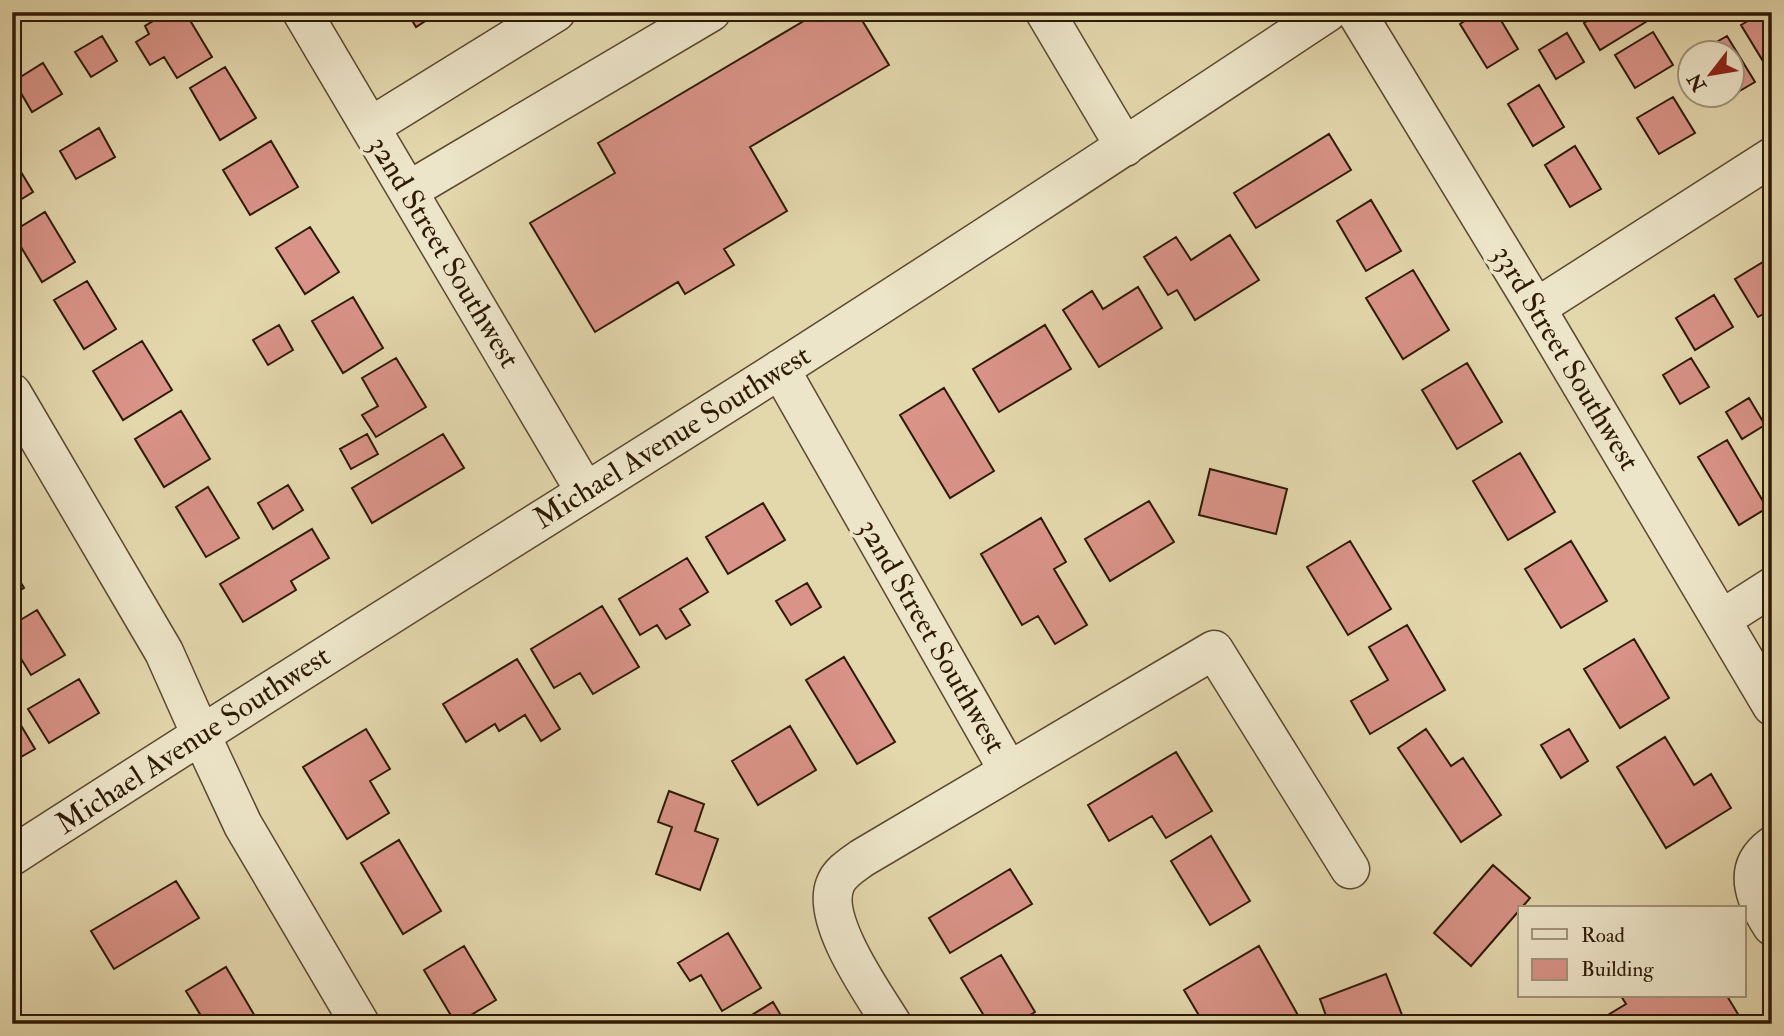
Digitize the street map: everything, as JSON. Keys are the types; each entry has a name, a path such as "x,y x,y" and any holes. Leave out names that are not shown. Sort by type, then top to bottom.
{"street":[{"name":"32nd Street Southwest","path":"302,12 585,491"},
{"path":"370,127 556,12"},
{"path":"408,191 711,12"},
{"path":"1045,12 1125,147"},
{"name":"Michael Avenue Southwest","path":"12,856 780,369 1125,147 1328,12"},
{"name":"33rd Street Southwest","path":"1356,12 1536,308 1772,706"},
{"path":"1536,308 1772,157"},
{"name":"32nd Street Southwest","path":"780,369 1008,770 862,858 845,870 835,884 833,900 836,923 844,943 892,1024"},
{"path":"12,393 164,652 243,825 360,1024"},
{"path":"1722,620 1772,587"},
{"path":"1008,770 1214,650 1350,869"},
{"path":"1772,846 1755,865 1754,891 1772,926"}],"building":[{"path":"168,12 185,12 212,57 177,78 164,57 150,65 136,42 149,34 145,26"},
{"path":"407,12 439,12 416,27"},
{"path":"819,12 857,12 889,65 750,147 787,211 724,249 734,265 685,294 678,282 595,332 530,223 615,173 598,143"},
{"path":"1479,12 1496,12 1518,49 1487,68 1460,24"},
{"path":"1602,12 1644,12 1649,20 1600,50 1584,23"},
{"path":"1763,12 1772,12 1772,69 1769,71 1741,25"},
{"path":"1653,32 1673,65 1635,88 1615,55"},
{"path":"1567,33 1584,62 1556,79 1539,50"},
{"path":"102,36 117,61 91,77 75,52"},
{"path":"43,63 62,94 32,112 14,81"},
{"path":"225,67 256,118 220,140 190,88"},
{"path":"1746,67 1755,82 1746,87"},
{"path":"1539,85 1564,127 1533,146 1508,104"},
{"path":"1673,97 1676,108 1680,108 1695,133 1659,154 1637,118"},
{"path":"99,128 115,157 76,179 60,151"},
{"path":"1329,134 1351,170 1256,228 1234,193"},
{"path":"271,141 298,187 250,215 223,170"},
{"path":"1575,146 1601,189 1570,207 1545,165"},
{"path":"12,157 33,192 12,205"},
{"path":"1371,200 1401,251 1366,271 1337,221"},
{"path":"45,212 75,262 42,282 12,232"},
{"path":"310,227 339,272 305,294 276,248"},
{"path":"1230,235 1259,280 1195,320 1177,290 1168,295 1144,257 1176,237 1191,260"},
{"path":"1768,259 1772,266 1772,309 1758,317 1735,279"},
{"path":"1413,270 1449,330 1403,359 1366,298"},
{"path":"87,281 116,329 84,349 54,300"},
{"path":"1138,287 1162,328 1099,367 1063,310 1092,291 1103,309"},
{"path":"1714,295 1733,327 1695,350 1676,318"},
{"path":"353,297 383,348 343,373 312,321"},
{"path":"279,325 293,350 268,365 253,340"},
{"path":"1045,325 1071,369 999,412 973,369"},
{"path":"142,341 172,390 123,420 93,371"},
{"path":"396,358 426,407 376,437 362,415 378,406 362,378"},
{"path":"1691,358 1709,387 1680,404 1663,375"},
{"path":"1467,363 1502,422 1457,449 1422,390"},
{"path":"944,388 994,471 950,498 900,415"},
{"path":"1749,398 1765,425 1742,439 1726,412"},
{"path":"181,411 210,459 164,487 135,439"},
{"path":"367,434 378,454 351,469 340,449"},
{"path":"443,434 464,468 372,523 352,488"},
{"path":"1727,440 1767,508 1739,525 1698,457"},
{"path":"1520,453 1555,512 1508,540 1473,481"},
{"path":"1210,469 1287,489 1276,534 1199,515"},
{"path":"288,485 303,510 273,529 258,503"},
{"path":"208,487 239,538 206,557 176,507"},
{"path":"1149,501 1174,542 1110,581 1085,539"},
{"path":"763,503 785,540 728,574 706,537"},
{"path":"1041,518 1066,562 1054,569 1087,625 1055,644 1038,616 1022,625 981,554"},
{"path":"312,529 329,558 291,581 296,590 243,622 220,584"},
{"path":"1350,541 1391,609 1348,635 1307,567"},
{"path":"1571,541 1607,601 1561,628 1525,569"},
{"path":"687,558 708,592 680,609 690,625 666,639 657,625 640,635 619,599"},
{"path":"12,568 24,588 12,595"},
{"path":"807,583 821,607 791,625 776,601"},
{"path":"602,606 639,667 593,694 580,673 554,688 531,649"},
{"path":"37,610 65,655 31,675 12,644 12,625"},
{"path":"1407,625 1445,690 1370,734 1351,701 1388,680 1369,647"},
{"path":"1634,639 1669,698 1620,728 1584,669"},
{"path":"844,657 895,742 857,764 806,680"},
{"path":"517,659 560,729 541,741 525,715 499,731 495,724 466,742 443,704"},
{"path":"79,679 99,713 49,743 28,709"},
{"path":"16,717 35,749 12,762 12,719"},
{"path":"790,726 816,770 758,805 732,761"},
{"path":"366,729 390,769 370,781 389,813 347,839 303,767"},
{"path":"1426,729 1451,766 1463,758 1501,815 1461,842 1398,748"},
{"path":"1569,729 1588,761 1561,778 1541,745"},
{"path":"1665,737 1694,785 1711,774 1731,808 1666,848 1617,767"},
{"path":"1176,752 1212,811 1166,838 1152,816 1109,841 1088,805"},
{"path":"669,791 704,804 695,831 718,839 700,890 656,874 672,827 658,822"},
{"path":"1211,836 1250,901 1210,925 1171,861"},
{"path":"399,840 441,911 403,934 361,863"},
{"path":"1493,865 1530,898 1523,906 1518,906 1518,912 1471,966 1434,933"},
{"path":"1010,869 1032,904 950,953 929,918"},
{"path":"176,881 199,918 114,969 91,931"},
{"path":"728,933 761,988 722,1011 701,975 690,981 678,963"},
{"path":"464,946 496,1000 456,1024 424,970"},
{"path":"1259,946 1299,1017 1288,1024 1204,1024 1184,990"},
{"path":"1001,955 1035,1012 1015,1024 989,1024 961,978"},
{"path":"226,967 258,1024 206,1024 186,991"},
{"path":"1386,974 1404,1020 1394,1024 1329,1024 1320,999"},
{"path":"1622,998 1728,998 1744,1024 1593,1024 1626,1004"},
{"path":"773,1002 786,1024 737,1024"}]}
